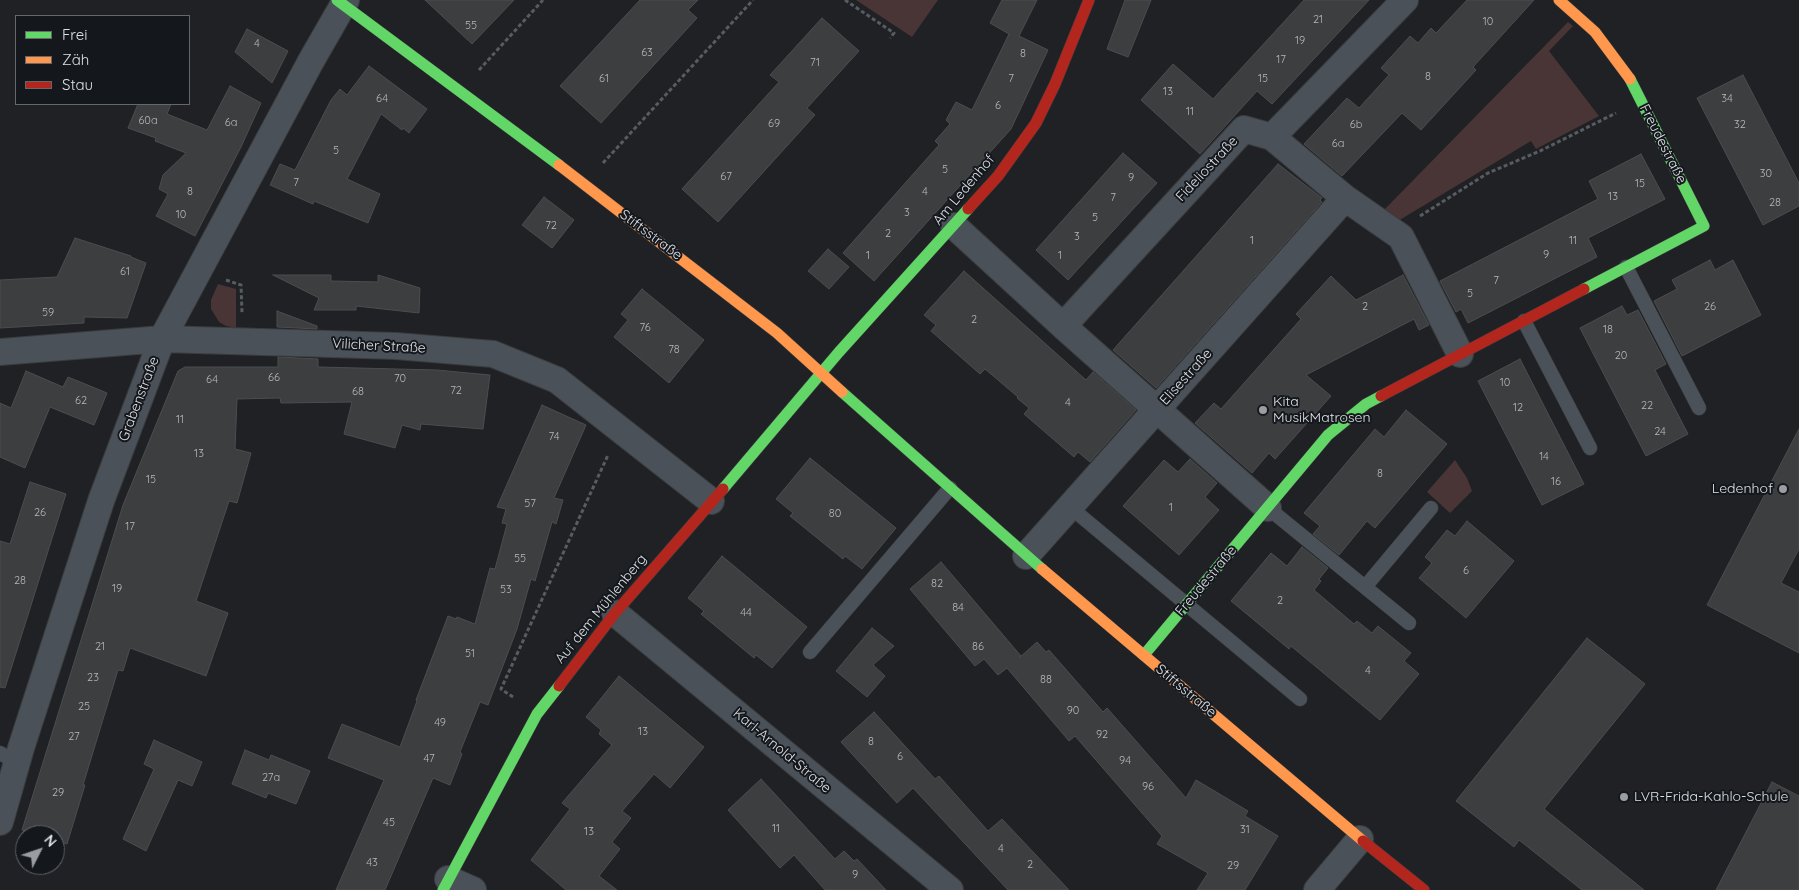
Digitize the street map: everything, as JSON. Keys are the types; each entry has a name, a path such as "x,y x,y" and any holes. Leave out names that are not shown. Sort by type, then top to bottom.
{"street":[{"name":"Am Ledenhof","path":"821,374 998,176 1036,122 1056,84 1089,0"},
{"path":"1405,0 1272,137 1345,198 1401,237 1460,354"},
{"name":"Freudestraße","path":"1144,655 1328,435 1366,404 1704,226 1627,74 1595,32 1559,0"},
{"name":"Stiftsstraße","path":"342,2 584,184 777,333 1026,556 1360,839 1424,890"},
{"name":"Grabenstraße","path":"0,822 8,758 162,339 342,2"},
{"name":"Fideliostraße","path":"1063,326 1244,129 1272,137"},
{"name":"Elisestraße","path":"1026,556 1345,198"},
{"path":"954,226 1156,410 1268,508"},
{"name":"Vilicher Straße","path":"0,352 162,339 396,346 493,354 557,380 711,501"},
{"name":"Auf dem Mühlenberg","path":"446,885 537,714 615,613 821,374"},
{"name":"Karl-Arnold-Straße","path":"615,613 950,890"},
{"path":"1317,890 1360,839"},
{"path":"446,885 473,890"}],"lane":[{"path":"1626,267 1699,408"},
{"path":"1524,321 1590,448"},
{"path":"810,652 950,488"},
{"path":"1070,507 1300,699"},
{"path":"1268,508 1409,623"},
{"path":"1365,587 1431,508"}],"path":[{"path":"460,91 543,0"},
{"path":"584,184 753,0"},
{"path":"845,0 894,33 890,38"},
{"path":"1393,232 1488,173 1540,151 1641,101"},
{"path":"199,271 241,285 243,341"},
{"path":"537,714 501,689 619,430"}],"shaded area":[{"path":"856,0 938,0 912,37"},
{"path":"1568,22 1573,26 1549,51 1599,116 1536,149 1531,141 1393,224 1381,213"},
{"path":"218,284 236,289 236,328 219,322 211,309 211,300"},
{"path":"1455,460 1467,478 1472,491 1450,513 1427,492"}],"building":[{"path":"425,0 514,0 472,44"},
{"path":"640,0 698,0 688,10 697,18 601,123 560,86"},
{"path":"1002,0 1037,0 1019,36 1048,50 1011,129 874,281 843,253 939,145 935,141 950,124 946,120 956,102 972,110 1009,34 990,23"},
{"path":"1125,0 1151,0 1128,57 1107,49"},
{"path":"1304,0 1369,0 1272,104 1257,91 1200,154 1141,100 1173,64 1213,99"},
{"path":"1467,0 1534,0 1473,67 1476,70 1421,130 1402,113 1342,176 1304,144 1347,98 1359,108 1389,75 1381,68 1410,36 1418,43 1431,28 1436,33"},
{"path":"822,18 859,51 807,108 815,115 718,222 682,189 779,82 770,75"},
{"path":"247,29 288,51 272,83 235,52"},
{"path":"369,66 427,109 409,133 381,114 347,179 380,194 368,223 314,201 313,204 270,185 280,164 295,170 331,100 340,89 347,95"},
{"path":"1743,75 1799,183 1799,206 1763,225 1697,98"},
{"path":"230,86 261,103 241,147 195,236 156,216 168,194 159,189 163,175 186,153 155,141 156,138 128,128 138,105 171,105 167,114 207,130"},
{"path":"1123,153 1157,183 1068,280 1036,250"},
{"path":"1641,154 1665,199 1588,238 1597,257 1468,323 1461,309 1456,312 1440,281 1598,199 1589,181"},
{"path":"1278,164 1322,198 1320,200 1322,202 1156,388 1113,350"},
{"path":"544,197 574,220 552,248 522,225"},
{"path":"75,238 131,256 146,263 127,318 84,317 84,323 0,328 0,280 57,277"},
{"path":"828,249 849,267 829,289 808,271"},
{"path":"1710,260 1715,270 1733,260 1761,315 1682,356 1654,301 1677,289 1672,280"},
{"path":"964,271 1086,380 1093,372 1136,410 1090,462 1078,452 1074,457 1024,414 1029,408 1018,397 985,369 980,374 931,331 936,325 924,315"},
{"path":"273,275 331,275 331,281 378,282 378,275 420,288 419,313 356,306 356,310 314,310 319,298"},
{"path":"1403,275 1429,325 1419,330 1414,319 1306,375 1331,396 1275,459 1269,453 1252,473 1195,423 1214,403 1221,409 1301,319 1296,314 1331,276 1356,300"},
{"path":"642,289 704,340 669,383 614,337 628,320 621,314"},
{"path":"1622,306 1627,315 1638,310 1666,364 1655,370 1688,434 1646,456 1580,328"},
{"path":"277,311 317,326 317,329 277,327"},
{"path":"278,357 318,359 318,367 437,370 490,375 483,429 421,424 420,430 402,425 395,448 344,434 352,402 281,403 280,398 237,399 235,449 251,453 237,503 229,501 196,601 228,613 206,676 130,648 123,671 118,670 67,844 65,843 65,825 24,825 123,505 178,371 185,367 278,367"},
{"path":"1520,359 1584,484 1542,505 1478,381"},
{"path":"26,371 63,387 68,377 107,393 94,425 50,407 25,468 0,457 0,403 11,408"},
{"path":"542,405 586,425 554,498 563,500 556,524 552,522 535,581 531,579 517,629 488,705 480,702 460,752 462,754 450,785 433,778 385,890 336,890 384,780 328,758 342,724 400,747 448,616 456,619 457,617 475,624 490,568 495,569 507,524 502,523 506,509 497,507"},
{"path":"1406,410 1447,444 1375,528 1367,521 1339,555 1313,534 1320,526 1304,513 1375,429 1384,437"},
{"name":"Ledenhof","path":"1799,429 1799,549 1781,583 1799,592 1799,653 1707,605"},
{"path":"810,458 896,528 862,569 845,556 843,559 790,516 793,513 776,499"},
{"path":"1190,459 1217,483 1205,497 1219,510 1179,555 1123,506 1164,460 1178,472"},
{"path":"30,482 66,494 5,688 0,687 0,541 10,544"},
{"path":"1467,521 1514,561 1466,618 1419,578 1432,563 1425,557 1447,530 1455,536"},
{"path":"1302,547 1328,568 1319,579 1321,581 1314,590 1354,624 1357,621 1372,633 1378,626 1411,653 1404,661 1419,674 1380,720 1291,646 1289,649 1231,601 1271,553 1287,566"},
{"path":"722,556 807,627 772,668 756,655 754,658 701,614 704,611 688,598"},
{"path":"941,562 1021,656 1019,658 1037,642 1046,652 1049,650 1103,712 1107,708 1186,798 1196,780 1248,811 1245,816 1278,836 1245,890 1197,890 1208,873 1157,844 1162,836 1075,736 1069,741 1007,668 998,675 984,659 975,666 910,589"},
{"path":"872,628 894,646 873,665 885,676 867,697 836,671"},
{"path":"1587,638 1645,684 1544,809 1644,890 1582,890 1519,840 1514,847 1456,801"},
{"path":"619,676 704,747 670,788 654,774 622,811 631,818 612,842 620,849 599,876 617,890 566,890 531,860 570,809 562,803 612,745 599,734 601,730 586,717"},
{"path":"874,712 935,779 939,776 988,831 1002,819 1069,890 1008,890 913,788 897,803 841,742"},
{"path":"154,740 202,762 192,786 178,780 146,851 123,839 154,769 144,764"},
{"path":"245,750 269,760 271,755 310,771 296,804 268,793 266,798 232,784"},
{"path":"761,779 835,859 844,851 854,861 857,859 886,890 825,890 794,855 780,868 728,810"},
{"path":"1772,782 1799,796 1799,890 1716,890"}],"traffic: fast":[{"path":"337,0 559,165"},
{"path":"1584,289 1704,226 1630,79"},
{"path":"723,489 839,352 968,209"},
{"path":"842,392 1042,569"},
{"path":"1144,655 1328,435 1366,404 1381,396"},
{"path":"443,890 537,714 559,686"}],"traffic: slow":[{"path":"1559,0 1595,32 1630,79"},
{"path":"559,165 777,333 842,392"},
{"path":"1042,569 1363,841"}],"traffic: jam":[{"path":"968,209 998,176 1036,123 1055,84 1089,0"},
{"path":"1381,396 1584,289"},
{"path":"559,686 615,613 723,489"},
{"path":"1363,841 1424,890"}],"place":[{"name":"Kita MusikMatrosen","path":"1263,410"},
{"name":"Ledenhof","path":"1783,489"},
{"name":"LVR-Frida-Kahlo-Schule","path":"1624,797"}]}
